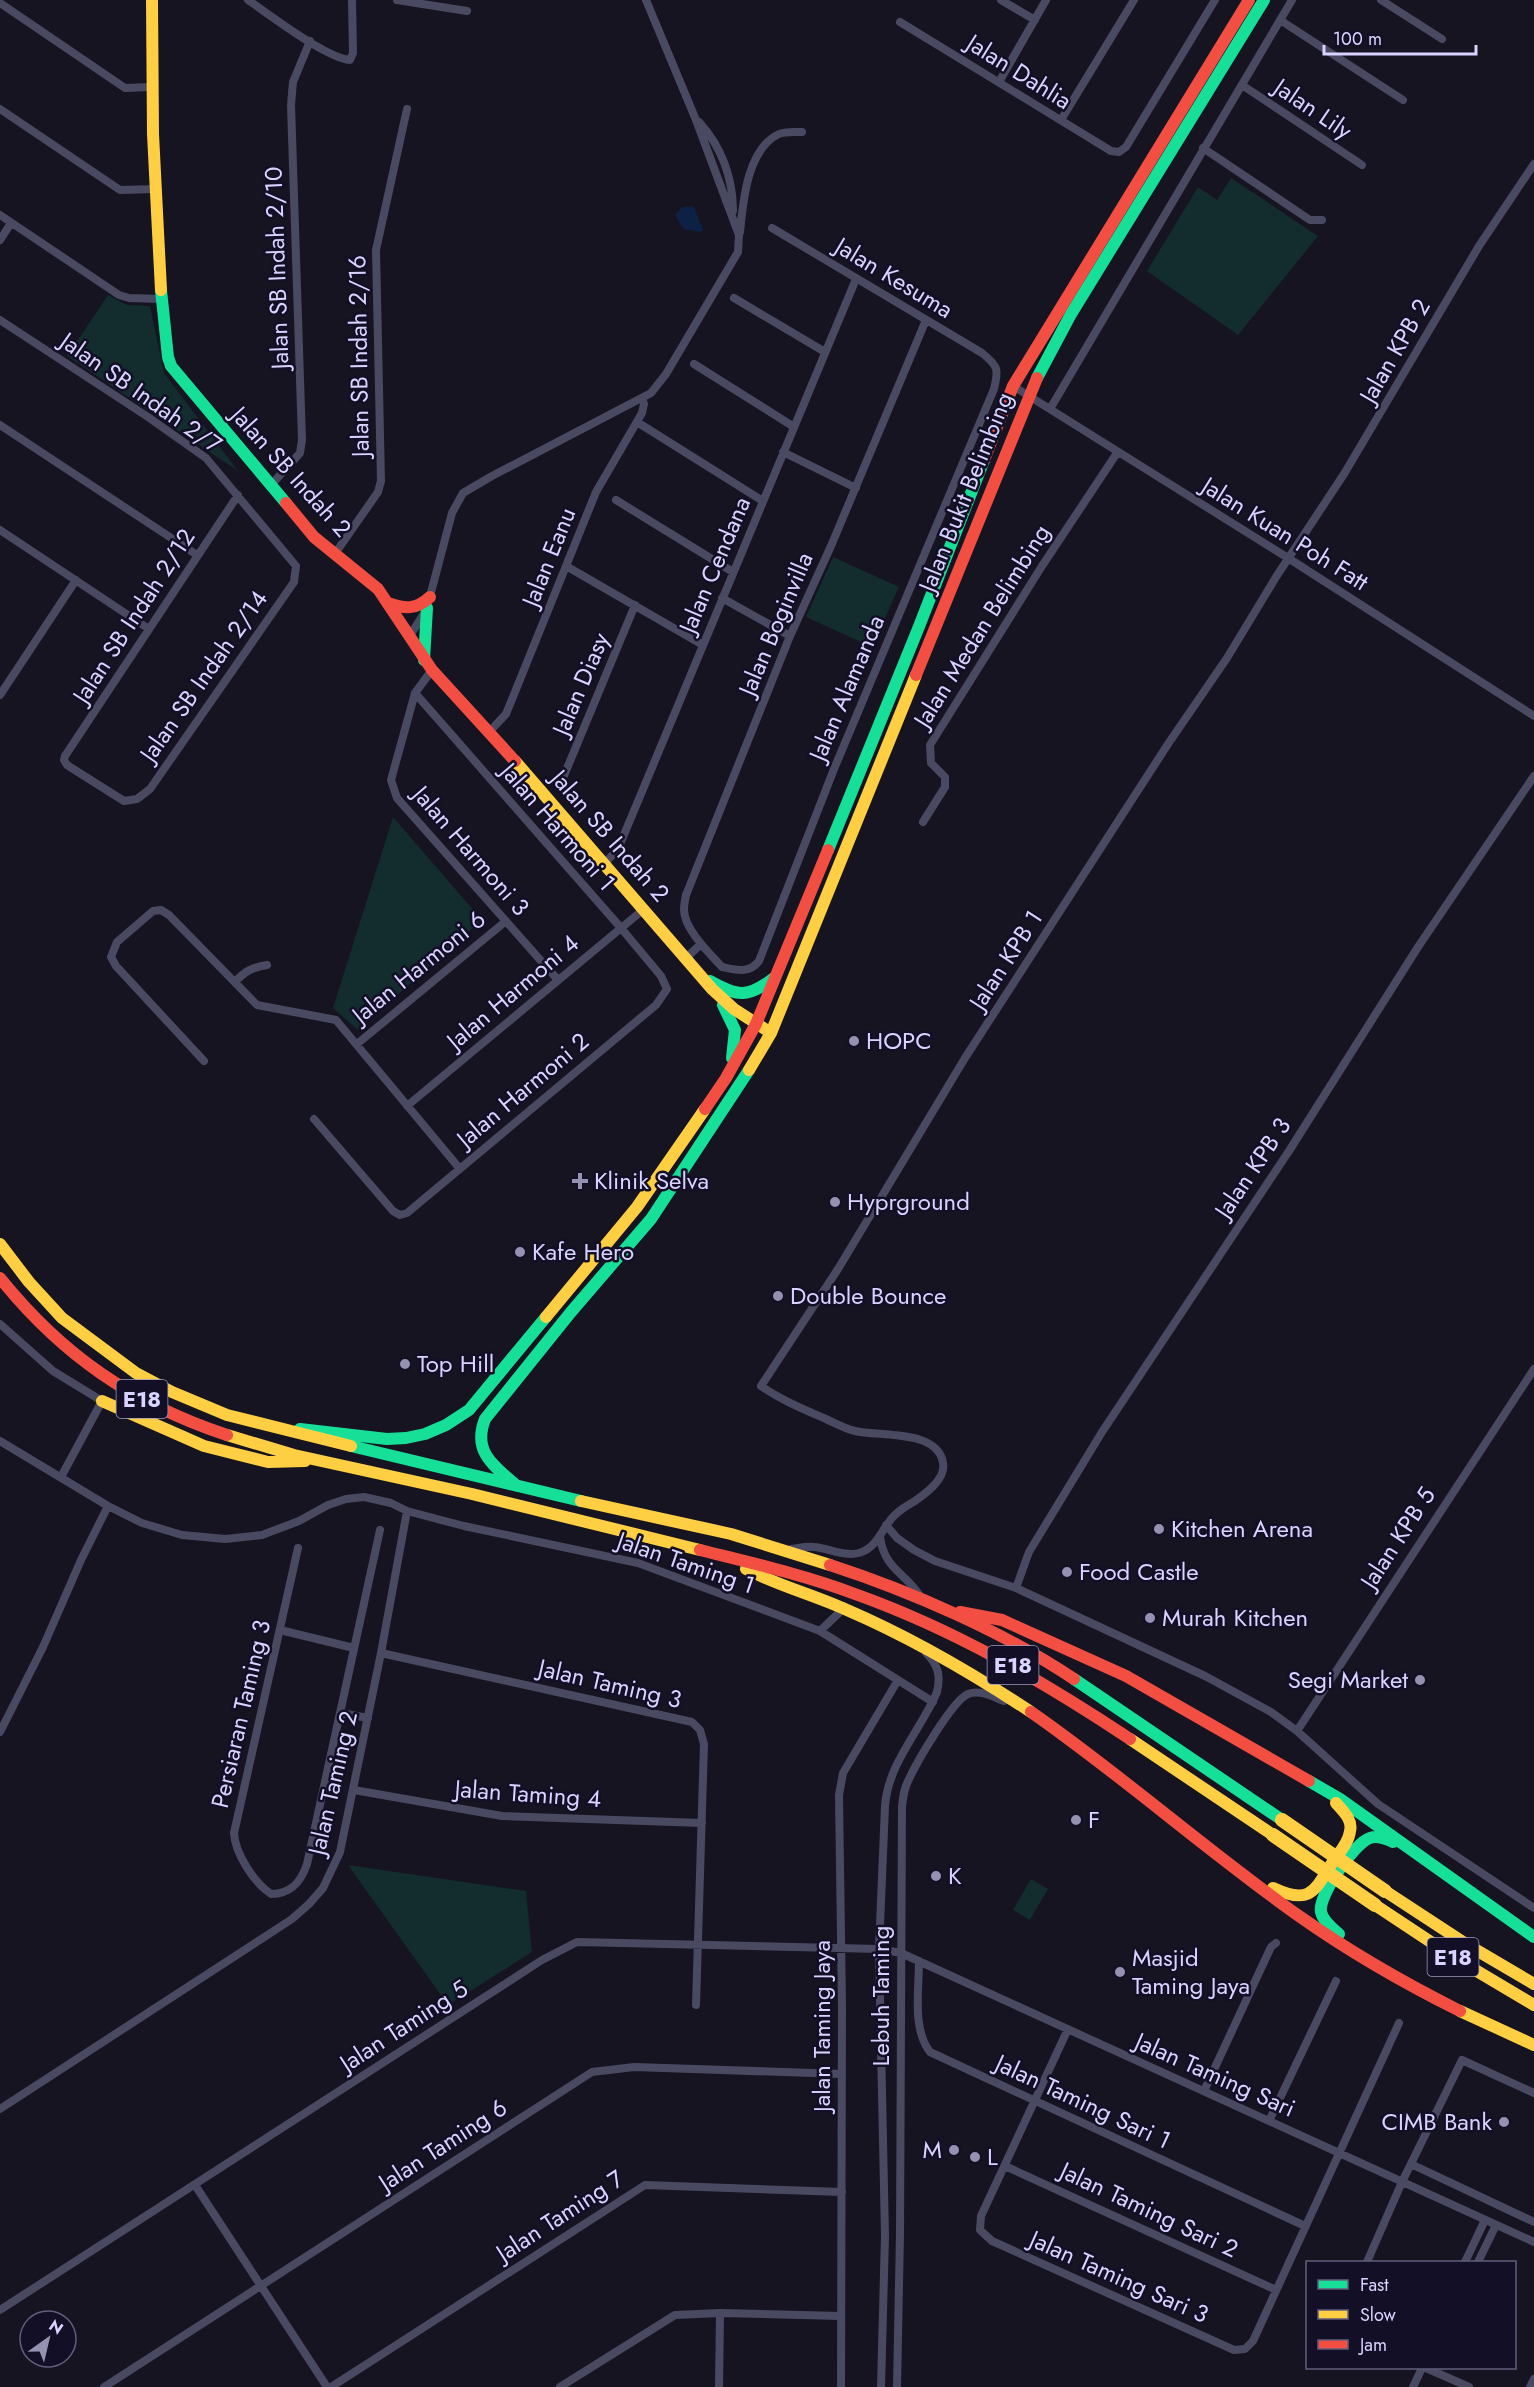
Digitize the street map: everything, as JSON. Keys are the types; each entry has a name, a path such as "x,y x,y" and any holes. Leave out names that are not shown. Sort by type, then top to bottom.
{"main road":[{"name":"Jalan SB Indah 2","path":"152,0 151,87 161,299 171,366 314,537 334,555 368,578 388,603 428,665 490,731 712,989 734,1009 771,1033"},
{"name":"Jalan Bukit Belimbing","path":"726,1078 756,1024 918,629 1014,386 1249,0"},
{"name":"Jalan Bukit Belimbing","path":"518,1487 481,1449 480,1428 485,1419 651,1219 740,1086 771,1033 1041,367 1071,314 1264,0"},
{"path":"388,603 404,609 414,609 429,603 428,665"},
{"path":"699,974 729,992 743,994 758,991 774,978"},
{"path":"281,1428 320,1429 391,1440 412,1439 452,1424 470,1410 637,1207 726,1078 736,1045 736,1030 731,1016 712,989"},
{"name":"E18","path":"0,1244 29,1282 62,1318 136,1373 172,1392 228,1415 518,1487 731,1534 785,1550 948,1611 1051,1664 1385,1891 1466,1944 1534,1984"},
{"name":"E18","path":"0,1278 49,1332 80,1359 126,1390 165,1411 223,1434 320,1460 475,1495 723,1556 854,1593 918,1617 985,1649 1041,1681 1465,1965 1534,2005"},
{"path":"102,1401 164,1430 204,1446 238,1456 268,1462 320,1460"},
{"path":"723,1556 771,1583 844,1608 967,1671 1032,1713 1269,1894 1329,1935 1470,2017 1534,2045"},
{"path":"948,1611 971,1613 1002,1620 1126,1676 1340,1799 1534,1937"},
{"path":"1246,1875 1290,1896 1303,1896 1316,1889 1346,1842 1351,1830 1348,1817 1338,1804 1313,1784"},
{"path":"1376,1964 1326,1922 1321,1909 1325,1895 1355,1850 1366,1839 1376,1837 1388,1840 1419,1857"}],"street":[{"path":"248,0 342,60 350,60 353,53 352,0"},
{"path":"398,0 467,10"},
{"path":"646,0 696,120 739,235"},
{"path":"1001,0 1035,20"},
{"path":"999,82 1046,0"},
{"path":"1061,120 1134,0"},
{"name":"Jalan Dahlia","path":"900,22 1112,151 1119,152 1125,147 1215,0"},
{"path":"1050,410 1292,0"},
{"path":"1381,0 1442,39"},
{"path":"0,3 125,88 151,87"},
{"path":"1280,20 1403,100"},
{"name":"Jalan SB Indah 2/10","path":"271,485 300,453 302,440 291,105 293,82 310,41"},
{"name":"Jalan Lily","path":"1242,85 1362,165"},
{"path":"0,109 120,190 156,189"},
{"name":"Jalan SB Indah 2/16","path":"334,555 378,492 381,481 376,250 407,109"},
{"path":"409,637 429,603 452,513 463,493 642,398 658,386 738,252 749,175 758,156 771,139 781,132 802,132"},
{"path":"1203,148 1310,220 1322,220"},
{"name":"Jalan KPB 2","path":"1288,558 1378,419 1479,246 1534,164"},
{"path":"0,215 119,295 129,298 161,299"},
{"path":"0,240 11,223"},
{"name":"Jalan Kesuma","path":"772,228 982,353 995,364"},
{"name":"Jalan Cendana","path":"605,863 618,849 856,279"},
{"path":"734,298 825,352"},
{"name":"Jalan SB Indah 2/7","path":"0,320 206,458 296,566"},
{"name":"Jalan Boginvilla","path":"702,944 688,923 684,911 686,895 790,636 856,488 926,320"},
{"path":"694,364 794,427"},
{"name":"Jalan Alamanda","path":"702,944 722,968 745,971 759,961 834,769 994,389 998,375 995,364"},
{"name":"Jalan Kuan Poh Fatt","path":"1014,386 1534,716"},
{"name":"Jalan Eanu","path":"490,731 506,714 596,492 637,422 644,404 642,398"},
{"path":"637,422 763,501"},
{"path":"0,425 197,555"},
{"path":"783,452 856,488"},
{"name":"Jalan Medan Belimbing","path":"923,822 945,787 945,777 931,764 930,745 1042,566 1118,453"},
{"name":"Jalan SB Indah 2/12","path":"64,760 238,495"},
{"path":"615,500 733,572"},
{"path":"0,530 149,629"},
{"name":"Jalan KPB 1","path":"886,1525 895,1514 935,1484 944,1464 940,1452 922,1440 854,1431 779,1399 760,1386 838,1269 964,1058 1162,753 1227,658 1288,558"},
{"name":"Jalan SB Indah 2/14","path":"64,760 73,770 124,801 132,801 142,796 294,582 296,566"},
{"path":"566,566 703,645"},
{"path":"0,695 76,580"},
{"path":"722,598 790,636"},
{"name":"Jalan Diasy","path":"563,778 634,605"},
{"name":"Jalan Harmoni 3","path":"428,665 414,693 391,780 397,798 558,980"},
{"name":"Jalan Harmoni 1","path":"414,693 621,928 661,976 667,989"},
{"name":"Jalan KPB 3","path":"1016,1588 1029,1552 1097,1439 1277,1170 1418,947 1534,776"},
{"name":"Jalan Harmoni 4","path":"407,1106 644,909"},
{"path":"204,1061 116,966 111,957 117,942 153,911 160,910 170,915 257,1005 336,1020 460,1169"},
{"name":"Jalan Harmoni 6","path":"357,1044 506,921"},
{"path":"686,958 702,944"},
{"path":"235,982 244,972 254,967 267,965"},
{"name":"Jalan Harmoni 2","path":"314,1119 393,1211 400,1215 407,1214 656,1005 667,989"},
{"path":"0,1324 53,1371 102,1401 61,1477"},
{"name":"Jalan KPB 5","path":"1296,1731 1534,1369"},
{"name":"Jalan Taming 1","path":"0,1441 108,1506 142,1523 182,1535 225,1539 262,1535 346,1499 364,1497 464,1526 638,1563 820,1631 933,1702"},
{"path":"0,1732 43,1647 81,1560 108,1506"},
{"name":"Jalan Taming 2","path":"0,2109 292,1919 323,1888 336,1861 354,1790 407,1511"},
{"path":"785,1550 813,1547 858,1553 880,1537 886,1525 897,1538 935,1561 1016,1588 1205,1676 1271,1712 1296,1731 1378,1804 1534,1908"},
{"path":"368,1718 341,1713 380,1530"},
{"path":"880,1537 882,1551 888,1563 913,1585 923,1600"},
{"name":"Persiaran Taming 3","path":"298,1548 234,1833 235,1844 258,1882 271,1894 281,1894 291,1890 303,1877 341,1713"},
{"path":"820,1631 844,1608"},
{"path":"280,1630 354,1648"},
{"name":"Lebuh Taming","path":"881,2387 885,2236 879,1949 886,1789 893,1771 933,1702 940,1678 935,1663 917,1644"},
{"name":"Jalan Taming 3","path":"381,1653 692,1722 700,1730 704,1744 696,2005"},
{"name":"Jalan Taming Jaya","path":"840,2387 842,1949 838,1795 843,1773 898,1680"},
{"name":"Lebuh Taming","path":"897,2387 902,1807 904,1791 909,1778 949,1713 968,1694 984,1693 1032,1713"},
{"name":"Jalan Taming 4","path":"354,1790 502,1816 702,1823"},
{"name":"Jalan Taming 5","path":"0,2310 562,1949 577,1942 879,1949"},
{"path":"1204,2091 1271,1947 1276,1943"},
{"name":"Jalan Taming Sari","path":"879,1949 901,1953 919,1961 1534,2242"},
{"name":"Jalan Taming Sari 1","path":"919,1961 919,2025 925,2045 930,2052 1305,2226"},
{"path":"1269,2121 1336,1981"},
{"path":"1276,2290 1399,2023"},
{"path":"1005,2166 1068,2029"},
{"path":"1367,2261 1402,2182 1462,2060 1534,2093"},
{"name":"Jalan Taming 6","path":"104,2387 592,2072 634,2067 842,2074"},
{"path":"1411,2164 1534,2222"},
{"name":"Jalan Taming Sari 3","path":"1005,2166 981,2216 980,2230 992,2241 1234,2350 1245,2349 1253,2341 1276,2290"},
{"name":"Jalan Taming Sari 2","path":"1005,2166 1276,2290"},
{"path":"195,2185 329,2387"},
{"name":"Jalan Taming 7","path":"329,2387 645,2185 842,2192"},
{"path":"1465,2261 1485,2220"},
{"path":"1478,2261 1496,2224"},
{"path":"560,2387 675,2315 720,2313 840,2316"},
{"path":"719,2387 720,2313"},
{"path":"1413,2387 1426,2369"},
{"path":"1429,2369 1469,2387"},
{"path":"1530,2387 1534,2379"}],"green space":[{"path":"1231,178 1318,236 1238,335 1147,271 1198,187 1217,200"},
{"path":"108,295 127,305 150,306 164,373 238,471 67,356"},
{"path":"833,557 899,587 872,647 806,617"},
{"path":"393,817 482,920 358,1030 333,1008"},
{"path":"348,1865 526,1891 532,1952 448,2005"},
{"path":"1031,1879 1048,1889 1030,1920 1013,1910"}],"water":[{"path":"682,207 694,207 703,230 701,232 683,229 675,215"}],"traffic: fast":[{"path":"1037,378 1071,314 1264,0"},
{"path":"161,290 168,357 171,366 286,503"},
{"path":"828,850 984,460"},
{"path":"424,660 427,608"},
{"path":"710,981 728,990 743,993 757,989 774,978"},
{"path":"723,1005 735,1030 732,1058"},
{"path":"517,1486 493,1465 483,1449 481,1441 485,1419 571,1312 651,1219 749,1070"},
{"path":"300,1429 387,1439 425,1434 446,1425 469,1410 546,1317"},
{"path":"351,1446 581,1501"},
{"path":"1074,1679 1282,1820"},
{"path":"1309,1781 1340,1799 1534,1937"},
{"path":"1339,1934 1326,1921 1321,1912 1325,1894 1338,1871 1355,1849 1370,1838 1382,1838 1393,1842"}],"traffic: slow":[{"path":"152,0 153,134 161,290"},
{"path":"749,1070 771,1033 916,675"},
{"path":"515,761 712,989 734,1009 771,1033"},
{"path":"546,1317 637,1207 705,1109"},
{"path":"0,1244 29,1282 62,1318 136,1373 172,1392 227,1415 351,1446"},
{"path":"102,1401 204,1446 268,1462 305,1461"},
{"path":"227,1435 294,1455 472,1494 700,1550"},
{"path":"581,1501 731,1534 830,1565"},
{"path":"746,1569 895,1632 964,1670 1031,1712"},
{"path":"1130,1739 1273,1835"},
{"path":"1273,1888 1286,1893 1304,1895 1311,1892 1322,1880 1344,1847 1351,1827 1349,1819 1336,1803"},
{"path":"1282,1820 1385,1891"},
{"path":"1273,1835 1375,1905"},
{"path":"1385,1891 1466,1944 1534,1984"},
{"path":"1375,1905 1455,1958 1534,2005"},
{"path":"1460,2011 1534,2045"}],"traffic: jam":[{"path":"984,460 1013,386 1249,0"},
{"path":"916,675 1037,378"},
{"path":"286,503 314,537 378,589 432,670 515,761"},
{"path":"388,603 410,607 430,597"},
{"path":"705,1109 726,1078 756,1024 828,850"},
{"path":"0,1278 48,1331 102,1374 161,1408 227,1435"},
{"path":"700,1550 817,1581 927,1623 1031,1677 1130,1739"},
{"path":"830,1565 892,1587 956,1614 1018,1645 1074,1679"},
{"path":"960,1612 1002,1620 1126,1676 1309,1781"},
{"path":"1031,1712 1299,1916 1378,1966 1460,2011"}],"place":[{"name":"HOPC","path":"854,1041"},
{"name":"Klinik Selva","path":"580,1181"},
{"name":"Hyprground","path":"835,1202"},
{"name":"Kafe Hero","path":"520,1252"},
{"name":"Double Bounce","path":"778,1296"},
{"name":"Top Hill","path":"405,1364"},
{"name":"Kitchen Arena","path":"1159,1529"},
{"name":"Food Castle","path":"1067,1572"},
{"name":"Murah Kitchen","path":"1150,1618"},
{"name":"Segi Market","path":"1420,1680"},
{"name":"F","path":"1076,1820"},
{"name":"K","path":"936,1876"},
{"name":"Masjid Taming Jaya","path":"1120,1972"},
{"name":"CIMB Bank","path":"1504,2122"},
{"name":"M","path":"954,2150"},
{"name":"L","path":"975,2157"}]}
